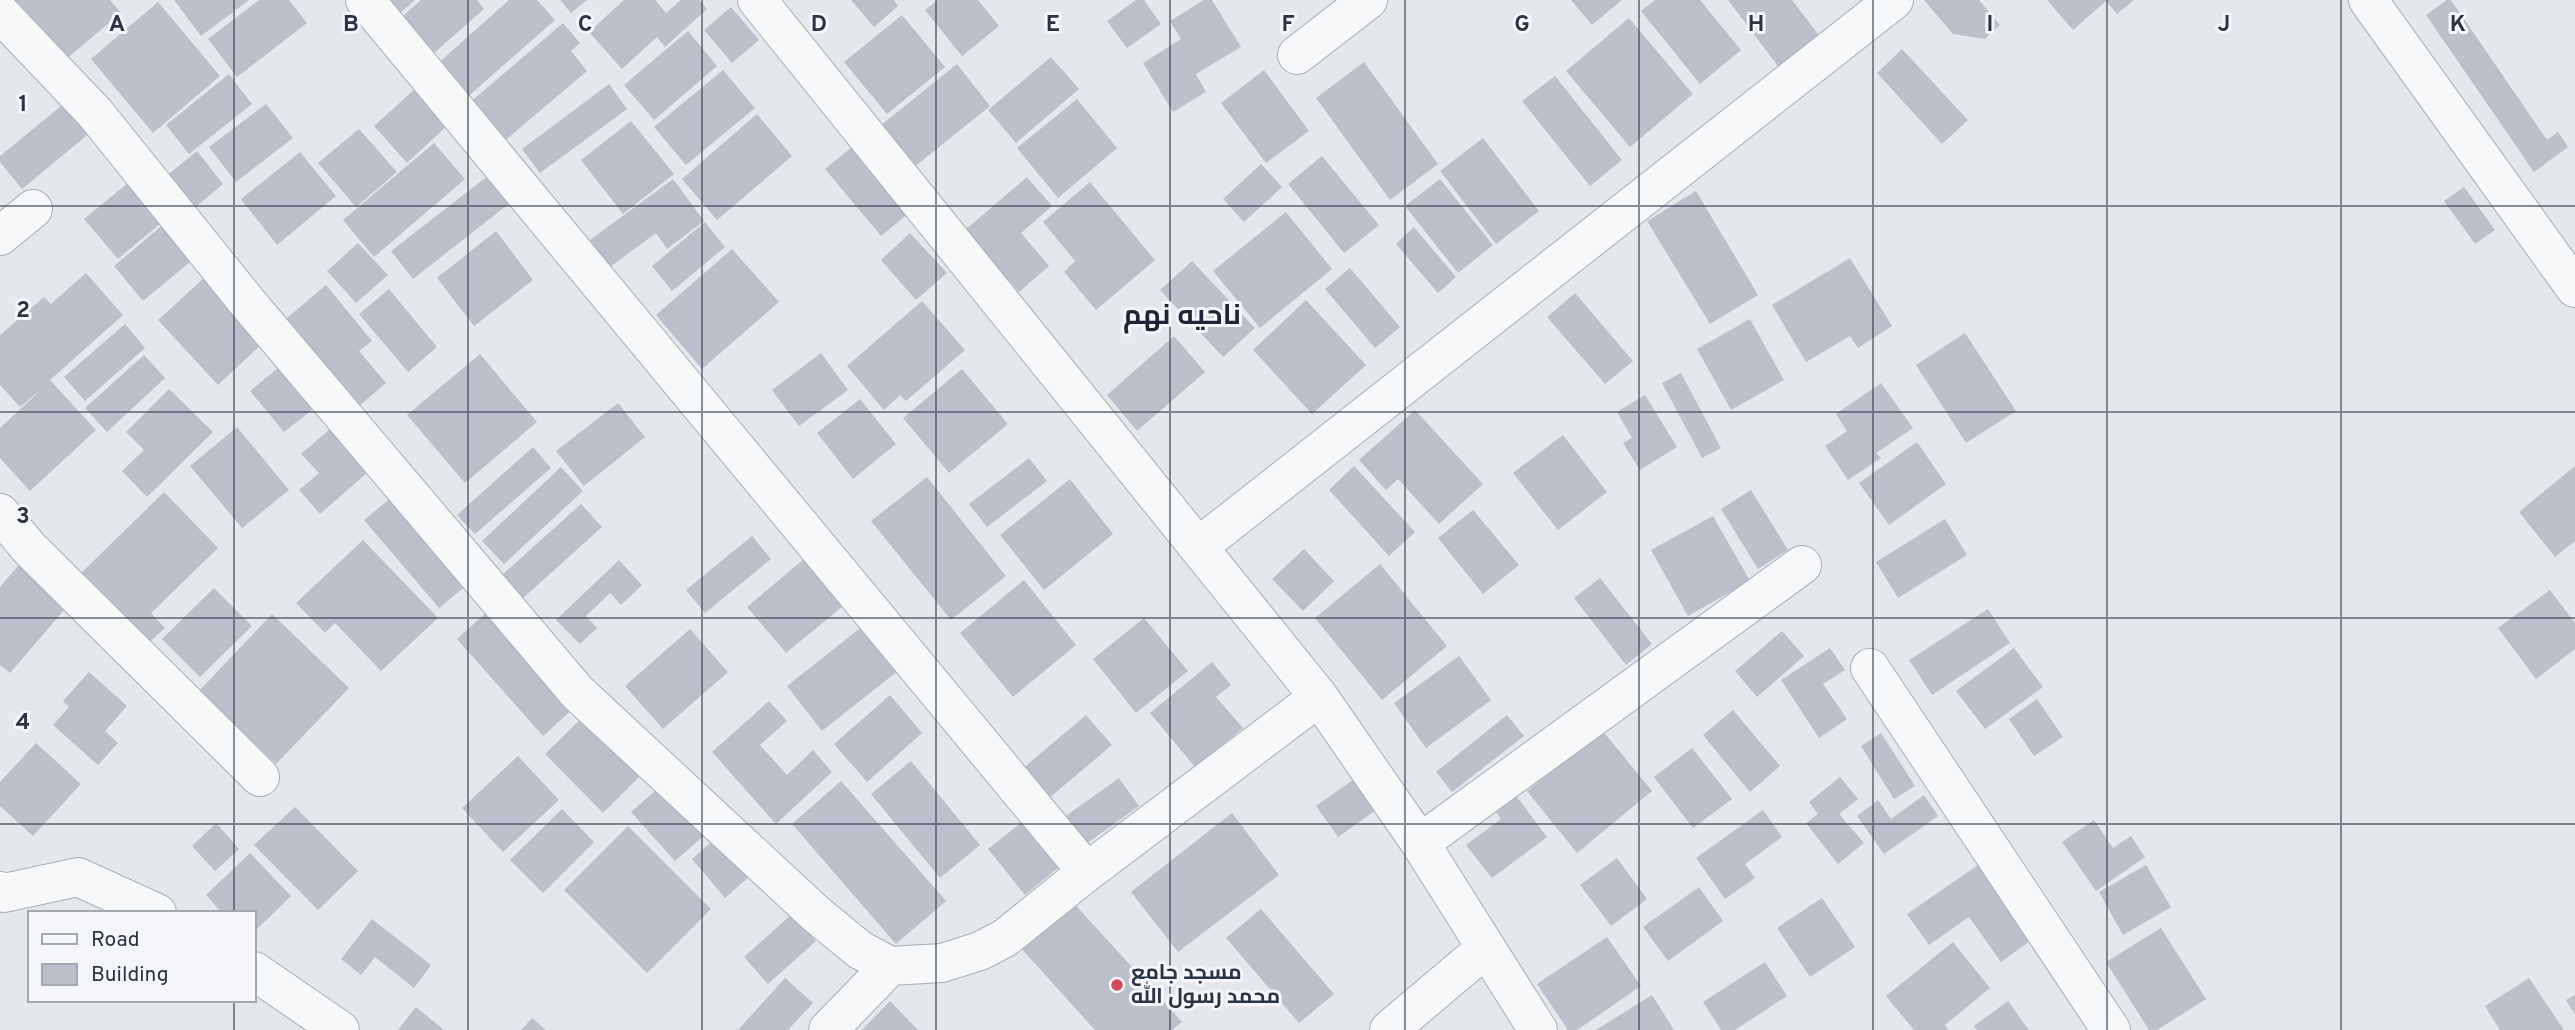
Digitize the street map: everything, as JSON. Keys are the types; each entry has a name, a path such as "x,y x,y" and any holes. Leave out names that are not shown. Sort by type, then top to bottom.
{"street":[{"path":"365,0 1087,872"},
{"path":"757,0 1319,697 1420,843 1538,1030"},
{"path":"1297,55 1368,0"},
{"path":"1198,547 1894,0"},
{"path":"2368,0 2575,288"},
{"path":"0,13 95,113 247,302 577,692 815,913 860,950 890,966 942,963 980,951 1005,937 1319,697"},
{"path":"0,236 33,209"},
{"path":"0,513 29,548 260,777"},
{"path":"1420,843 1802,565"},
{"path":"1870,668 2111,1030"},
{"path":"0,891 4,893 79,877 153,911"},
{"path":"1389,1030 1486,948"},
{"path":"828,1030 890,966"},
{"path":"256,972 340,1030"}],"building":[{"path":"13,0 110,0 121,13 65,60"},
{"path":"174,0 249,0 201,36"},
{"path":"259,0 289,0 307,23 237,77 208,39"},
{"path":"389,0 415,0 400,13"},
{"path":"421,0 477,0 484,9 434,53 402,17"},
{"path":"509,0 537,0 555,20 464,100 435,66"},
{"path":"560,0 587,0 571,13"},
{"path":"624,0 655,0 666,13 681,0 699,0 707,9 665,47 657,37 622,69 589,32"},
{"path":"851,0 894,0 898,6 874,27"},
{"path":"938,0 978,0 999,26 962,56 925,10"},
{"path":"1136,0 1144,0 1161,24 1127,48 1107,21"},
{"path":"1204,0 1212,0 1241,47 1196,74 1206,92 1173,112 1143,63 1181,39 1170,21"},
{"path":"1571,0 1622,0 1592,25"},
{"path":"1655,0 1700,0 1741,50 1700,84 1641,11"},
{"path":"1728,0 1792,0 1824,42 1783,73"},
{"path":"1924,0 1979,0 2000,25 1985,39 1953,34"},
{"path":"2047,0 2134,0 2117,14 2106,1 2073,30"},
{"path":"2451,0 2547,140 2558,132 2568,147 2534,172 2426,15"},
{"path":"158,2 220,76 153,133 91,59"},
{"path":"731,7 759,40 732,63 704,30"},
{"path":"902,15 945,67 887,114 844,62"},
{"path":"1629,18 1693,94 1630,147 1566,71"},
{"path":"563,23 580,43 571,51 587,71 502,143 468,104"},
{"path":"688,31 717,66 654,120 624,85"},
{"path":"1902,49 1968,120 1942,144 1877,73"},
{"path":"1051,57 1079,89 1016,143 988,110"},
{"path":"1364,62 1438,164 1390,200 1316,98"},
{"path":"957,64 990,106 913,168 880,126"},
{"path":"723,70 755,108 686,165 654,127"},
{"path":"1264,70 1309,131 1266,163 1221,103"},
{"path":"229,74 252,104 189,154 166,125"},
{"path":"1555,76 1622,160 1590,186 1522,101"},
{"path":"609,84 627,109 540,173 522,149"},
{"path":"416,88 449,124 407,163 374,126"},
{"path":"1077,99 1117,148 1058,198 1017,148"},
{"path":"66,102 91,132 22,189 0,162 0,156"},
{"path":"266,104 293,138 236,182 209,147"},
{"path":"757,114 792,156 717,220 682,179"},
{"path":"631,121 674,174 623,214 581,160"},
{"path":"359,129 397,172 356,207 318,163"},
{"path":"1483,138 1539,211 1496,244 1440,171"},
{"path":"434,143 465,179 374,257 343,220"},
{"path":"853,146 909,213 881,236 825,169"},
{"path":"197,151 223,184 191,211 165,177"},
{"path":"300,152 336,196 277,245 241,199"},
{"path":"1322,156 1379,225 1344,253 1288,184"},
{"path":"1261,164 1282,187 1244,222 1223,199"},
{"path":"489,175 510,203 413,279 391,251"},
{"path":"1027,177 1052,206 1021,233 1049,266 1019,292 965,230"},
{"path":"134,178 167,218 118,259 84,219"},
{"path":"673,179 704,221 667,249 656,233 610,267 590,240"},
{"path":"1440,179 1493,245 1458,273 1405,206"},
{"path":"1090,182 1155,260 1096,310 1064,272 1075,261 1043,222"},
{"path":"2464,187 2495,230 2475,244 2444,201"},
{"path":"1696,191 1758,295 1710,324 1647,221"},
{"path":"1286,212 1332,269 1260,328 1213,271"},
{"path":"166,222 196,257 143,301 114,266"},
{"path":"705,222 725,247 672,291 652,266"},
{"path":"1414,227 1456,277 1438,293 1396,244"},
{"path":"496,231 533,280 474,326 437,278"},
{"path":"910,233 947,273 916,300 881,260"},
{"path":"358,243 388,275 356,303 327,271"},
{"path":"732,249 779,302 702,369 656,315"},
{"path":"1850,258 1892,326 1858,348 1850,336 1806,362 1772,305"},
{"path":"1192,261 1255,328 1223,357 1160,290"},
{"path":"1350,268 1400,327 1375,348 1325,289"},
{"path":"86,273 123,315 50,380 96,430 30,491 0,458 0,428 44,387 20,407 0,385 0,335 44,297 51,304"},
{"path":"204,278 264,342 218,385 158,320"},
{"path":"326,285 372,341 359,351 386,383 352,412 280,324"},
{"path":"389,289 437,347 408,372 359,314"},
{"path":"1575,293 1633,361 1605,384 1547,317"},
{"path":"1306,300 1366,365 1312,414 1253,350"},
{"path":"922,301 965,350 906,401 900,395 884,410 847,366"},
{"path":"1750,319 1784,380 1731,410 1697,349"},
{"path":"125,324 145,348 85,401 64,377"},
{"path":"1965,333 2016,411 1966,443 1916,365"},
{"path":"1174,336 1205,372 1137,431 1107,395"},
{"path":"821,353 848,390 799,426 772,390"},
{"path":"480,354 537,422 465,483 407,415"},
{"path":"144,355 165,378 107,432 85,408"},
{"path":"283,364 317,406 284,432 250,391"},
{"path":"962,369 1008,424 949,473 903,418"},
{"path":"1681,373 1721,448 1702,458 1662,383"},
{"path":"1881,383 1913,428 1876,453 1881,458 1848,480 1825,446 1847,431 1836,414"},
{"path":"169,389 213,432 147,497 122,471 144,450 126,432"},
{"path":"1645,395 1677,447 1640,470 1623,443 1632,438 1617,412"},
{"path":"860,399 896,444 853,479 817,433"},
{"path":"618,403 645,437 584,486 556,451"},
{"path":"1415,410 1483,484 1439,524 1398,479 1386,490 1359,460"},
{"path":"237,427 289,490 242,528 190,466"},
{"path":"330,429 368,472 320,514 299,490 319,473 301,454"},
{"path":"1563,435 1607,492 1558,530 1513,473"},
{"path":"1917,442 1946,484 1889,525 1859,483"},
{"path":"533,447 551,468 475,534 457,515"},
{"path":"1029,458 1047,481 987,527 969,504"},
{"path":"1354,466 1415,532 1389,556 1329,490"},
{"path":"2575,466 2575,541 2555,557 2519,512"},
{"path":"561,467 583,491 504,564 482,541"},
{"path":"927,477 1006,576 951,620 871,521"},
{"path":"1070,479 1113,534 1044,590 1000,535"},
{"path":"1751,490 1788,550 1758,569 1721,509"},
{"path":"164,492 218,548 151,613 165,628 142,649 74,580"},
{"path":"398,492 473,580 439,608 364,520"},
{"path":"581,504 602,527 522,599 501,576"},
{"path":"1473,510 1519,565 1483,594 1438,538"},
{"path":"1713,516 1750,581 1688,616 1651,550"},
{"path":"1945,519 1967,555 1898,598 1876,562"},
{"path":"752,536 771,559 705,613 686,590"},
{"path":"363,540 438,618 381,671 335,623 325,633 296,603"},
{"path":"1304,549 1334,581 1303,611 1272,579"},
{"path":"804,559 843,606 786,653 747,607"},
{"path":"23,560 71,602 10,673 0,665 0,587"},
{"path":"619,560 642,585 621,605 610,593 586,616 597,628 580,644 556,620"},
{"path":"1380,564 1447,646 1382,700 1315,618"},
{"path":"1600,578 1652,644 1626,665 1574,598"},
{"path":"1024,580 1076,645 1013,697 960,633"},
{"path":"214,588 252,626 200,677 162,639"},
{"path":"2550,590 2575,623 2575,649 2536,679 2498,628"},
{"path":"1988,609 2010,643 1932,695 1909,660"},
{"path":"489,610 575,707 543,736 457,639"},
{"path":"272,614 349,688 276,764 199,691"},
{"path":"1144,618 1188,671 1136,713 1093,659"},
{"path":"864,625 899,670 822,731 787,686"},
{"path":"690,629 728,672 663,729 625,686"},
{"path":"1782,631 1804,656 1757,697 1735,671"},
{"path":"1830,648 1845,670 1823,684 1847,719 1819,738 1781,680"},
{"path":"2014,648 2043,687 1985,729 1956,691"},
{"path":"1459,656 1491,700 1426,748 1394,703"},
{"path":"1212,662 1231,685 1216,697 1243,728 1195,767 1150,713"},
{"path":"89,672 127,706 105,731 118,743 98,765 53,725 69,707 63,701"},
{"path":"890,695 922,733 867,782 834,744"},
{"path":"2037,699 2063,737 2034,756 2009,719"},
{"path":"769,701 787,721 760,745 787,775 813,750 832,772 776,824 712,752"},
{"path":"1733,710 1780,766 1750,792 1703,735"},
{"path":"585,715 642,774 603,813 545,754"},
{"path":"1086,715 1112,745 1048,799 1022,769"},
{"path":"1507,715 1524,736 1452,792 1436,772"},
{"path":"1602,730 1652,791 1577,853 1527,791"},
{"path":"1881,733 1915,786 1894,799 1861,746"},
{"path":"36,743 81,784 33,836 0,806 0,782"},
{"path":"1692,748 1732,799 1693,828 1654,777"},
{"path":"518,756 559,800 503,852 462,808"},
{"path":"911,761 980,845 940,878 871,794"},
{"path":"1364,772 1386,803 1338,837 1316,806"},
{"path":"1840,777 1858,799 1839,814 1864,843 1838,864 1806,823 1818,814 1809,802"},
{"path":"1119,778 1139,806 1083,846 1063,818"},
{"path":"841,781 946,901 896,944 792,824"},
{"path":"664,783 708,832 675,861 631,812"},
{"path":"1509,786 1547,837 1492,878 1466,845 1501,819 1488,801"},
{"path":"1924,795 1938,816 1884,854 1857,816 1878,800 1891,819"},
{"path":"295,807 358,871 318,910 254,845"},
{"path":"562,809 594,842 543,893 510,860"},
{"path":"1763,810 1782,837 1745,864 1755,878 1725,899 1696,858"},
{"path":"1232,813 1279,875 1178,952 1131,892"},
{"path":"2094,820 2113,848 2131,836 2145,857 2096,891 2062,842"},
{"path":"1022,822 1058,868 1025,895 988,849"},
{"path":"216,823 239,849 215,871 192,846"},
{"path":"628,826 711,909 647,973 564,890"},
{"path":"717,837 750,876 725,898 692,859"},
{"path":"250,853 291,896 256,930 256,911 220,911 206,895"},
{"path":"1617,858 1647,899 1611,926 1580,885"},
{"path":"1978,865 2030,941 2001,962 1969,917 1929,945 1907,914"},
{"path":"2146,865 2171,907 2123,935 2099,892"},
{"path":"1699,887 1723,921 1668,961 1643,927"},
{"path":"1822,898 1855,947 1810,977 1777,928"},
{"path":"1070,899 1182,1022 1172,1030 1095,1030 1019,946"},
{"path":"1261,909 1334,994 1299,1023 1226,938"},
{"path":"792,914 816,941 768,984 744,957"},
{"path":"372,919 431,965 414,988 375,957 361,975 341,959"},
{"path":"2161,928 2206,999 2157,1030 2149,1030 2106,962"},
{"path":"1607,937 1641,986 1577,1030 1568,1030 1537,984"},
{"path":"1953,942 1990,988 1945,1025 1949,1030 1914,1030 1886,996"},
{"path":"1765,962 1787,996 1735,1030 1721,1030 1703,1002"},
{"path":"785,978 813,1003 788,1030 738,1030"},
{"path":"2529,978 2564,1030 2500,1030 2485,1006"},
{"path":"1652,995 1674,1030 1596,1030"},
{"path":"2575,995 2575,1015 2566,1000"},
{"path":"890,1001 918,1030 862,1030"},
{"path":"2008,1001 2029,1030 1977,1030 1974,1026"},
{"path":"416,1007 444,1030 398,1030"},
{"path":"532,1018 546,1030 521,1030"}],"place":[{"name":"مسجد جامع محمد رسول الله","path":"1117,985"}],"district":[{"name":"ناحیه نهم","path":"1182,317"}]}
